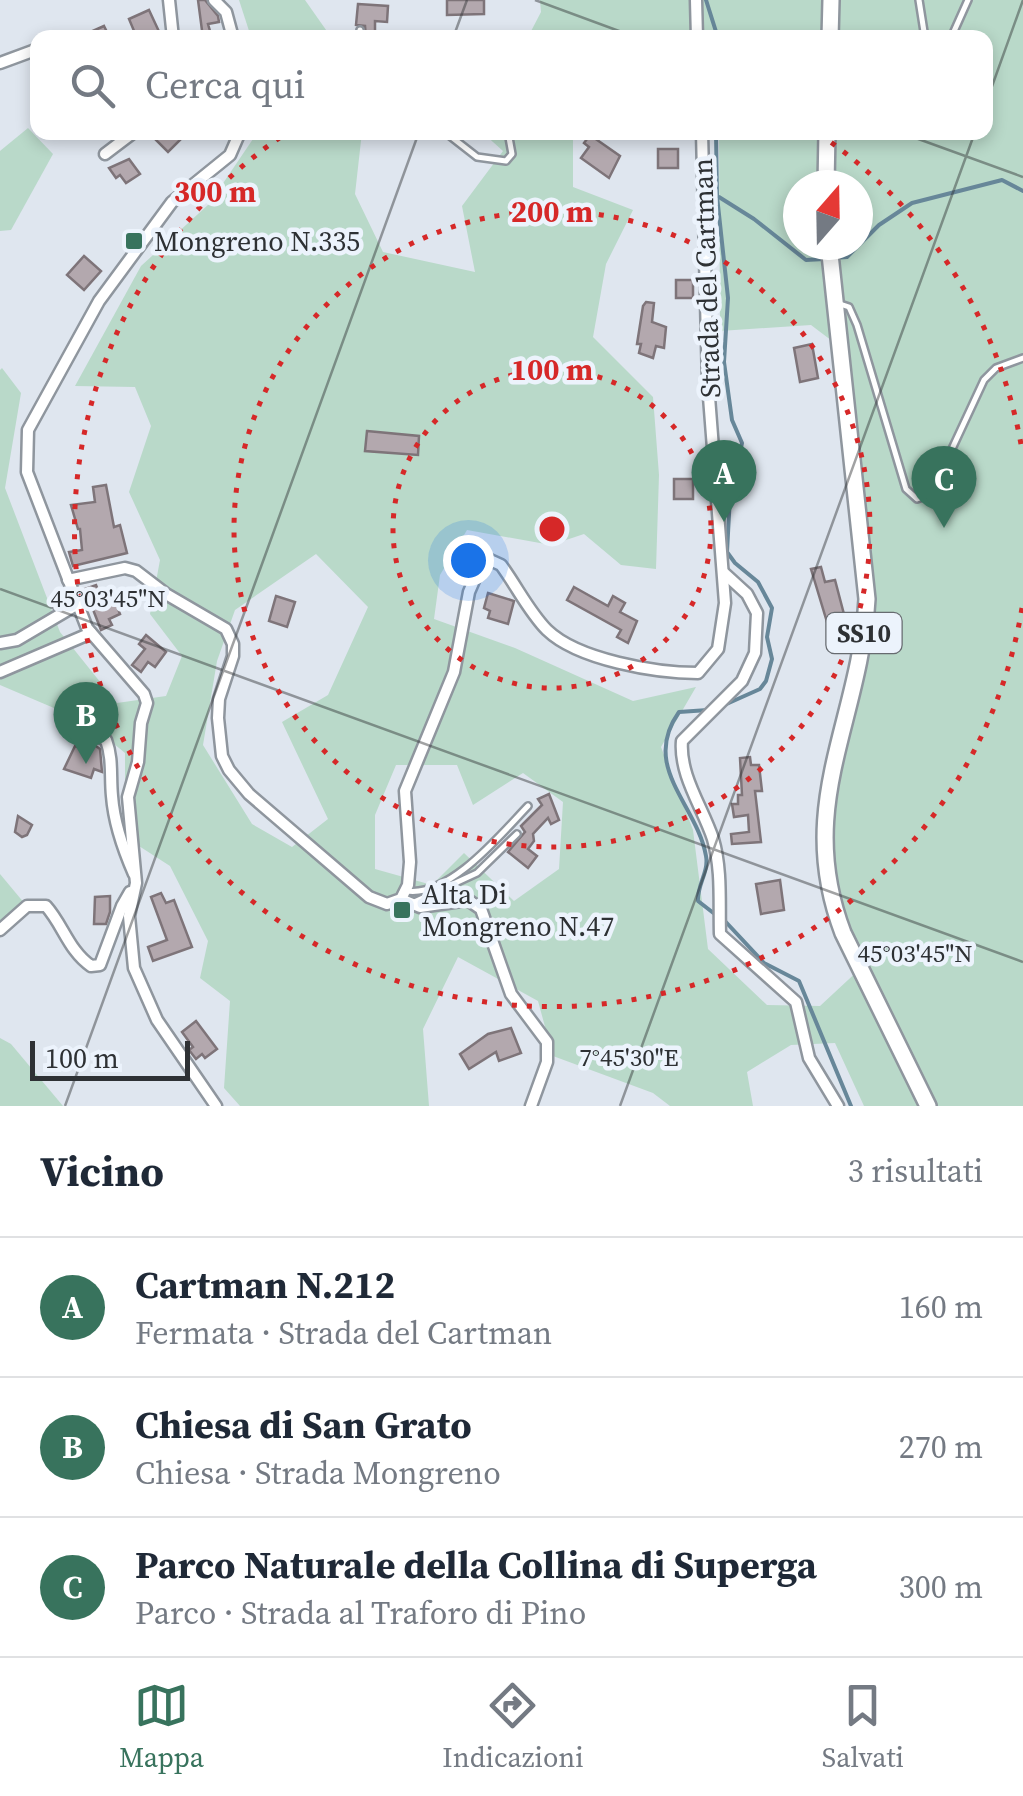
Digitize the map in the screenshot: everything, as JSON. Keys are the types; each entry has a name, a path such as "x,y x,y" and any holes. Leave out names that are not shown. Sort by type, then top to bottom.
{"main road":[{"path":"830,30 831,0"},
{"path":"826,170 827,140"},
{"name":"SS10","path":"830,260 867,599 862,656 832,772 823,831 835,912 928,1106"}],"street":[{"path":"169,0 172,30"},
{"path":"214,0 226,12 232,30"},
{"path":"696,0 696,30"},
{"path":"0,64 30,53"},
{"path":"105,154 115,140"},
{"path":"216,1106 157,1020 134,968 128,916 133,880 128,797 147,703 139,684 91,633 27,472 28,430 99,301 172,202 230,155 237,140"},
{"name":"Strada del Cartman","path":"406,898 410,862 405,791 454,672 469,592 479,570 490,560 501,565 546,630 586,654 679,673 698,673 718,649 724,615 724,573 708,384 702,140"},
{"path":"68,580 126,568 136,571 166,594 226,628 233,656 219,699 222,756 249,794 369,896 387,904 406,898 420,908 468,900 481,909 511,994 547,1042 547,1062 531,1106"},
{"path":"724,573 746,594 757,613 755,653 742,681 682,741 682,762 713,840 719,869 720,934 796,1002 809,1058 838,1106"},
{"path":"0,643 17,640 78,604"},
{"path":"0,672 91,633"},
{"path":"0,930 27,906 46,906 76,955 91,966 100,965 133,880 112,798 112,755 106,740 79,728 76,732"}],"lane":[{"path":"919,0 924,30"},
{"path":"954,30 968,0"},
{"path":"456,140 478,157 506,161 512,154 509,140"},
{"path":"834,302 849,307 857,325 906,488 917,499 931,494 984,380 1011,360 1023,358"},
{"path":"406,898 473,862 528,806"},
{"path":"406,898 477,873 517,834"}],"green space":[{"path":"239,0 305,0 326,30 249,30"},
{"path":"540,0 1023,0 1023,1106 864,1106 835,1043 791,1045 747,1072 753,1106 670,1106 653,1093 553,1056 538,1001 458,957 423,1029 429,1106 240,1106 224,1088 230,1001 200,978 208,941 170,866 125,837 125,753 89,723 0,685 0,370 21,393 5,488 60,632 117,703 166,696 182,656 150,614 160,560 129,492 151,426 135,387 75,386 141,266 209,204 252,140 361,140 355,194 383,252 475,272 462,206 503,151 491,140 573,140 573,187 633,210 606,264 593,337 653,397 659,475 656,569 621,565 584,534 551,545 467,530 440,575 434,619 515,648 633,701 696,687 661,747 693,830 708,949 767,1005 820,1006 862,967 840,921 832,838 875,601 844,350 811,325 720,331 719,140 993,140 993,30 532,30 541,12","holes":["316,554 368,607 328,695 282,722 328,819 292,847 252,824 203,745 217,661 235,610","396,765 457,765 473,805 523,773 563,802 559,869 514,901 464,853 432,885 375,869 375,815"]},
{"path":"28,128 30,140 40,140 53,154 11,230 0,231 0,151"},
{"path":"0,874 25,904 0,925"},
{"path":"0,1038 11,1044 63,1106 0,1106"}],"building":[{"path":"198,0 205,0 219,22 208,24 210,30 202,30"},
{"path":"447,0 484,0 484,14 447,15"},
{"path":"358,4 388,6 387,22 375,21 375,30 356,25"},
{"path":"149,10 158,30 134,30 129,19"},
{"path":"156,140 180,140 168,152"},
{"path":"597,140 620,156 609,178 581,158 589,147 584,143"},
{"path":"658,149 678,149 678,168 658,168"},
{"path":"129,159 140,174 126,183 109,168"},
{"path":"84,256 101,271 84,290 67,275"},
{"path":"676,280 693,280 693,298 676,298"},
{"path":"646,302 654,303 652,322 666,327 664,348 656,346 653,358 639,353 641,344 637,344"},
{"path":"812,344 818,378 800,382 794,348"},
{"path":"367,431 419,436 418,455 365,451"},
{"path":"674,479 693,479 693,499 674,499"},
{"path":"106,485 114,527 120,525 127,553 73,566 69,552 82,550 80,529 71,505 95,502 93,487"},
{"path":"821,567 825,582 835,580 845,618 827,622 811,569"},
{"path":"96,585 99,593 110,588 120,614 109,619 112,625 101,630 85,589"},
{"path":"574,587 608,606 613,596 625,603 620,612 637,621 628,643 617,637 621,630 567,600"},
{"path":"488,593 514,601 508,624 488,618 490,611 484,608"},
{"path":"276,596 295,602 287,627 269,621"},
{"path":"146,635 166,652 155,667 148,662 141,672 132,665 145,649 139,644"},
{"path":"90,742 100,749 102,772 94,769 91,778 64,769 75,746 87,750"},
{"path":"750,757 751,765 759,765 762,791 755,791 761,842 732,844 731,834 749,832 748,815 734,817 732,804 738,804 738,795 742,795 740,758"},
{"path":"549,794 559,820 551,824 548,818 533,834 534,841 528,849 537,856 528,868 508,852 525,832 521,826 542,805 538,799"},
{"path":"18,816 32,825 22,837 15,832"},
{"path":"780,880 784,910 761,914 756,884"},
{"path":"161,893 166,903 174,900 192,947 153,961 148,947 167,940 151,897"},
{"path":"110,896 106,924 94,924 95,897"},
{"path":"196,1021 217,1049 205,1058 202,1054 196,1059 182,1032"},
{"path":"511,1028 521,1053 499,1061 496,1052 469,1069 460,1054 488,1034"}],"waterway":[{"path":"706,0 715,30"},
{"path":"716,140 717,196 728,298 724,362 732,420 742,443 730,496 727,552 758,582 772,608 767,637 772,659 766,681 760,689 722,706"},
{"path":"873,231 912,203 1002,180 1023,191"},
{"path":"719,197 783,242"},
{"path":"708,710 679,712 666,750 674,785 701,837 706,856 698,901 716,915"},
{"path":"724,920 764,963 799,981 851,1106"}],"place":[{"name":"Mongreno N.335","path":"134,241"},
{"name":"Cartman N.212","path":"724,522"},
{"name":"Parco Naturale della Collina di Superga","path":"944,528"},
{"name":"Chiesa di San Grato","path":"86,764"},
{"name":"Alta Di Mongreno N.47","path":"402,910"}]}
